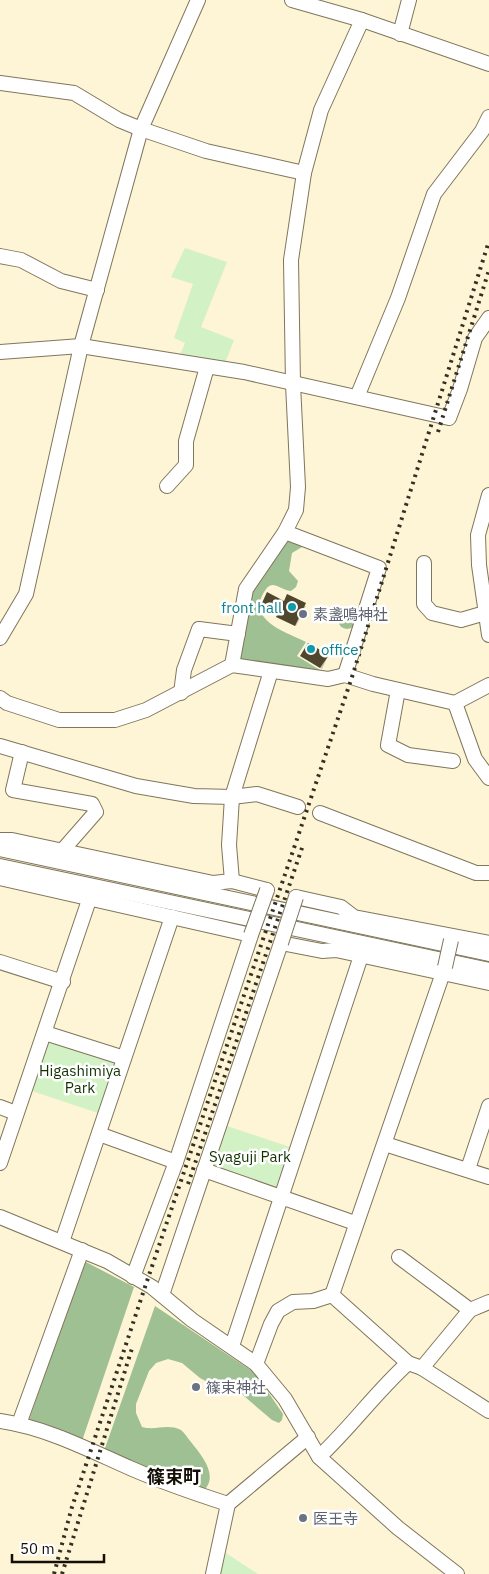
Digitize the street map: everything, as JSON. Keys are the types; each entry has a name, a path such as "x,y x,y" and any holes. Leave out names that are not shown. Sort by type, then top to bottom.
{"street":[{"path":"0,638 26,594 81,346 141,129 198,0"},
{"path":"292,0 362,20 489,64"},
{"path":"400,34 409,0"},
{"path":"232,665 246,589 285,532 296,510 291,260 304,173 321,110 362,20"},
{"path":"0,83 74,93 119,120 141,129 206,150 304,173"},
{"path":"357,398 398,298 434,194 482,131 489,117"},
{"path":"0,256 21,260 61,281 97,290"},
{"path":"0,352 81,346 244,372 448,418 460,389 475,338 489,318"},
{"path":"167,486 186,465 186,441 207,367"},
{"path":"489,495 478,535 485,613 489,635"},
{"path":"285,532 379,568 345,676"},
{"path":"424,563 424,604 432,613 461,620 485,613"},
{"path":"181,693 184,670 199,629 238,634"},
{"path":"0,698 7,703 59,720 90,722 115,720 146,710 232,665 328,679 345,676 455,703 489,685"},
{"path":"232,881 229,845 232,797 272,671"},
{"path":"398,690 388,745 408,756 453,761"},
{"path":"455,703 475,759 489,778"},
{"path":"0,746 136,786 194,796 232,797 257,794 298,807"},
{"path":"22,752 13,790 92,804 96,812 61,852"},
{"path":"320,813 476,873 489,873"},
{"path":"0,840 12,840 213,883 232,881 267,890 176,1162 133,1277"},
{"path":"0,849 489,954"},
{"path":"0,866 489,970"},
{"path":"0,878 90,900 252,935"},
{"path":"162,1295 296,897 341,907 354,917 489,943"},
{"path":"0,1162 90,900"},
{"path":"62,1242 172,917"},
{"path":"332,1295 355,1223 385,1144 444,970 452,937"},
{"path":"280,943 444,970 489,983"},
{"path":"232,1346 361,956"},
{"path":"0,962 63,982"},
{"path":"45,1033 124,1058"},
{"path":"468,1169 489,1106"},
{"path":"0,1107 16,1113"},
{"path":"99,1134 176,1162"},
{"path":"385,1144 489,1177"},
{"path":"204,1170 355,1223"},
{"path":"0,1217 108,1261 162,1295 192,1320 256,1364 285,1398 319,1457 398,1528 456,1574"},
{"path":"19,1424 82,1250"},
{"path":"399,1257 470,1310"},
{"path":"332,1295 408,1363 422,1368 489,1411"},
{"path":"256,1364 278,1311 293,1302 313,1301 332,1295"},
{"path":"422,1368 470,1310 489,1302"},
{"path":"319,1457 361,1414 385,1384 408,1363"},
{"path":"0,1421 19,1424 77,1443 180,1489 228,1504"},
{"path":"213,1574 228,1504 308,1437"}],"green space":[{"path":"185,248 227,262 201,327 234,340 225,363 180,355 185,343 174,338 193,284 171,277"},
{"path":"285,539 302,543 302,547 292,553 289,571 298,581 296,587 291,591 275,585 269,586 262,596 261,613 273,625 306,642 297,656 320,670 331,673 237,660 251,590"},
{"path":"343,611 351,611 356,616 354,627 343,629 338,624 338,616"},
{"name":"Higashimiya Park","path":"47,1039 115,1062 98,1113 29,1090"},
{"name":"Syaguji Park","path":"224,1125 290,1147 276,1188 210,1166"},
{"path":"84,1261 134,1287 82,1441 28,1423"},
{"path":"155,1306 255,1373 283,1414 282,1420 279,1423 272,1420 238,1391 213,1385 200,1378 182,1363 168,1359 156,1363 149,1371 136,1404 136,1413 142,1427 171,1427 184,1433 204,1459 209,1472 210,1479 203,1491 104,1451"},
{"path":"226,1553 258,1574 220,1574"}],"building":[{"name":"front hall","path":"267,592 284,601 287,594 306,603 295,626 276,617 279,611 262,603"},
{"name":"office","path":"308,643 329,655 320,668 300,656"}],"railway":[{"path":"54,1574 72,1507 146,1284 352,677 489,241"},
{"path":"438,432 489,270"},
{"path":"188,1184 303,845"},
{"path":"62,1574 133,1345"}],"place":[{"name":"front hall","path":"292,607"},
{"name":"素盞鳴神社","path":"303,614"},
{"name":"office","path":"311,649"},
{"name":"篠束神社","path":"196,1387"},
{"name":"医王寺","path":"303,1518"}],"district":[{"name":"篠束町","path":"174,1476"}]}
